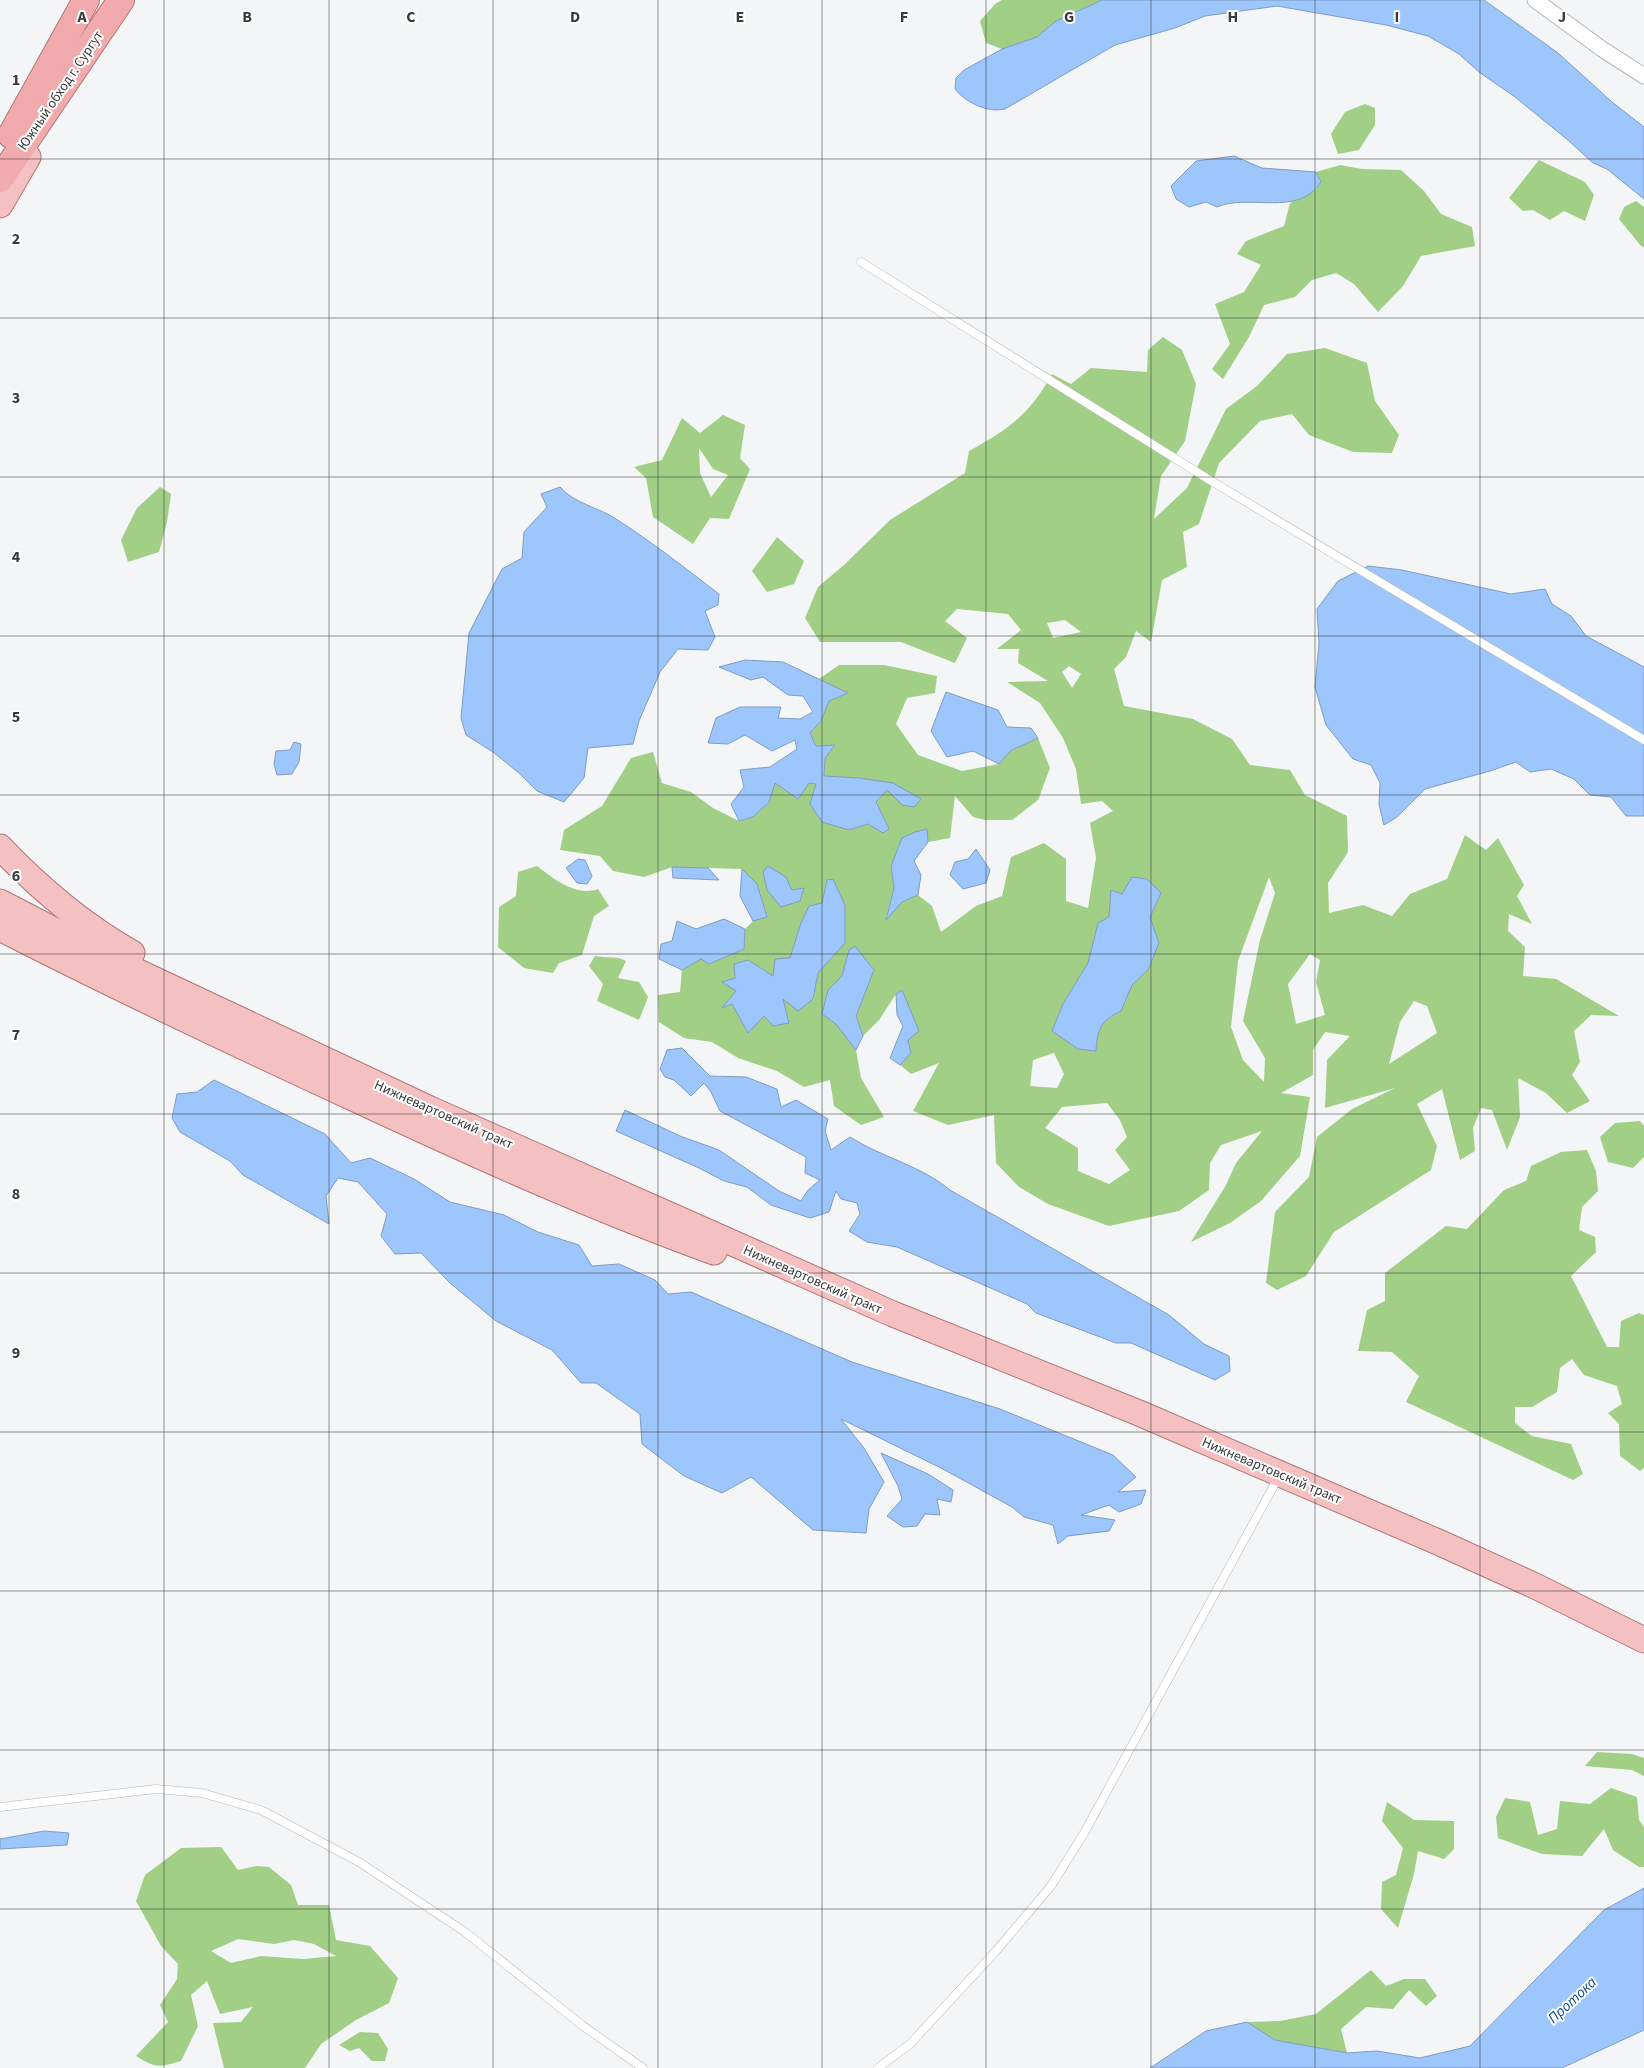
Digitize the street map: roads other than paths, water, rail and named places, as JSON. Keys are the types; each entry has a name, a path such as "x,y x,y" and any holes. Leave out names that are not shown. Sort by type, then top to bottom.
{"highway":[{"name":"Южный обход г. Сургут","path":"0,132 85,0"},
{"name":"Южный обход г. Сургут","path":"0,156 85,0"},
{"name":"Южный обход г. Сургут","path":"0,179 121,0"}],"main road":[{"path":"0,205 121,0"},
{"path":"0,846 20,869 66,909 109,940 277,1038"},
{"name":"Нижневартовский тракт","path":"0,902 100,954 439,1113 893,1314 1130,1409 1438,1542 1644,1640"},
{"name":"Нижневартовский тракт","path":"0,928 211,1032 421,1129 616,1215 893,1314"}],"street":[{"path":"1534,0 1602,49 1644,76"}],"lane":[{"path":"861,262 1208,479 1644,740"},
{"path":"878,2068 910,2044 996,1951 1051,1886 1083,1835 1280,1474"},
{"path":"1622,1628 1644,1646"},
{"path":"0,1807 156,1789 202,1792 261,1810 359,1862 466,1932 583,2026 643,2068"}],"water":[{"path":"1102,0 1484,0 1558,53 1612,102 1644,127 1644,199 1607,169 1593,163 1515,97 1479,72 1459,54 1428,36 1386,25 1277,6 1205,16 1175,28 1115,45 1005,109 992,110 978,106 965,99 955,89 956,78 964,70 1002,49 1037,37 1056,21"},
{"path":"1234,156 1262,168 1316,172 1321,182 1311,193 1299,199 1286,202 1230,203 1217,207 1206,202 1189,207 1176,199 1171,186 1196,161"},
{"path":"560,487 566,493 609,515 629,528 719,594 718,605 705,611 715,637 708,650 678,649 660,672 639,721 633,744 588,748 584,778 564,802 537,791 493,752 466,735 461,718 469,633 502,569 522,558 524,532 547,507 541,494"},
{"path":"1368,566 1402,570 1511,594 1545,589 1552,604 1571,616 1586,636 1644,667 1644,816 1626,816 1611,797 1590,795 1574,779 1551,769 1530,772 1516,762 1425,789 1397,817 1384,825 1379,804 1380,783 1371,765 1353,759 1326,725 1315,687 1319,643 1317,609 1338,581"},
{"path":"745,660 783,662 848,693 829,701 821,721 810,733 816,746 835,745 825,758 824,776 859,778 893,783 921,799 914,807 902,805 887,790 876,802 889,829 883,833 868,824 849,830 822,822 810,804 816,784 809,783 798,799 775,783 769,802 753,817 739,821 731,804 744,787 740,770 770,767 797,749 795,740 772,751 745,735 728,744 708,743 716,718 740,707 781,707 778,718 800,719 813,712 803,696 788,695 763,677 751,680 719,667"},
{"path":"946,692 998,710 1007,727 1031,728 1038,738 1010,751 999,764 973,751 947,757 931,731"},
{"path":"294,742 301,744 299,762 292,774 277,775 274,764 276,751 290,750"},
{"path":"927,829 928,842 914,861 921,875 918,895 902,902 886,920 894,888 891,866 902,838"},
{"path":"976,849 990,870 986,883 963,889 950,875 955,862 968,859"},
{"path":"578,859 585,860 592,876 587,884 577,883 566,868"},
{"path":"768,866 786,877 792,890 804,888 800,901 781,907 767,890 763,872"},
{"path":"672,867 708,868 719,880 673,878"},
{"path":"742,869 757,884 767,917 753,921 740,896"},
{"path":"1132,877 1147,879 1161,893 1150,917 1159,943 1148,970 1132,985 1121,1011 1114,1014 1101,1026 1096,1051 1078,1049 1052,1031 1063,1004 1088,963 1098,923 1109,917 1111,890 1122,894"},
{"path":"833,879 845,905 845,943 818,973 813,999 798,1011 783,999 789,1023 773,1026 764,1016 748,1033 732,1004 722,1008 736,991 722,982 735,978 734,964 748,960 773,976 775,959 790,958 801,923 809,906 822,903 827,880"},
{"path":"724,919 745,929 744,949 709,964 701,959 682,970 659,959 661,944 672,941 677,921 696,929"},
{"path":"855,946 874,970 856,1016 863,1036 856,1050 836,1024 822,1014 828,990 842,976 849,950"},
{"path":"902,990 919,1031 908,1040 911,1053 900,1065 890,1058 903,1026 897,1015 896,994"},
{"path":"682,1048 710,1076 746,1077 777,1089 781,1107 796,1100 828,1119 825,1131 831,1150 850,1137 927,1174 950,1190 1169,1315 1204,1344 1229,1356 1230,1371 1215,1380 1131,1343 1116,1343 1036,1313 1027,1304 897,1247 867,1242 849,1231 860,1214 857,1203 841,1199 836,1191 829,1212 810,1218 771,1205 747,1187 724,1181 616,1131 625,1110 680,1136 719,1150 779,1191 801,1201 808,1190 820,1180 805,1173 806,1157 720,1111 711,1092 704,1083 691,1096 674,1080 665,1077 660,1069 667,1050"},
{"path":"214,1080 325,1134 351,1163 370,1158 414,1179 450,1202 504,1215 538,1232 579,1245 592,1266 619,1264 655,1280 668,1294 691,1292 852,1362 1000,1409 1113,1455 1136,1477 1118,1492 1146,1490 1141,1504 1119,1512 1109,1505 1081,1515 1115,1520 1109,1531 1068,1536 1058,1544 1053,1525 1024,1517 1012,1507 943,1469 841,1419 864,1448 884,1482 869,1509 866,1533 813,1530 751,1477 722,1493 684,1476 642,1444 640,1414 596,1383 581,1383 552,1350 496,1321 450,1283 421,1253 395,1254 381,1236 387,1214 358,1182 338,1178 326,1196 329,1224 243,1175 230,1161 180,1132 172,1118 177,1094 197,1092"},
{"path":"881,1453 928,1474 953,1490 951,1502 937,1499 940,1515 925,1514 917,1526 903,1527 887,1516 902,1499 898,1486"},
{"path":"44,1831 69,1833 67,1845 0,1849 0,1839"},
{"name":"Протока","path":"1644,1888 1644,2030 1562,2068 1150,2068 1206,2031 1247,2022 1275,2040 1347,2053 1377,2051 1420,2058 1470,2046 1604,1910"}]}
